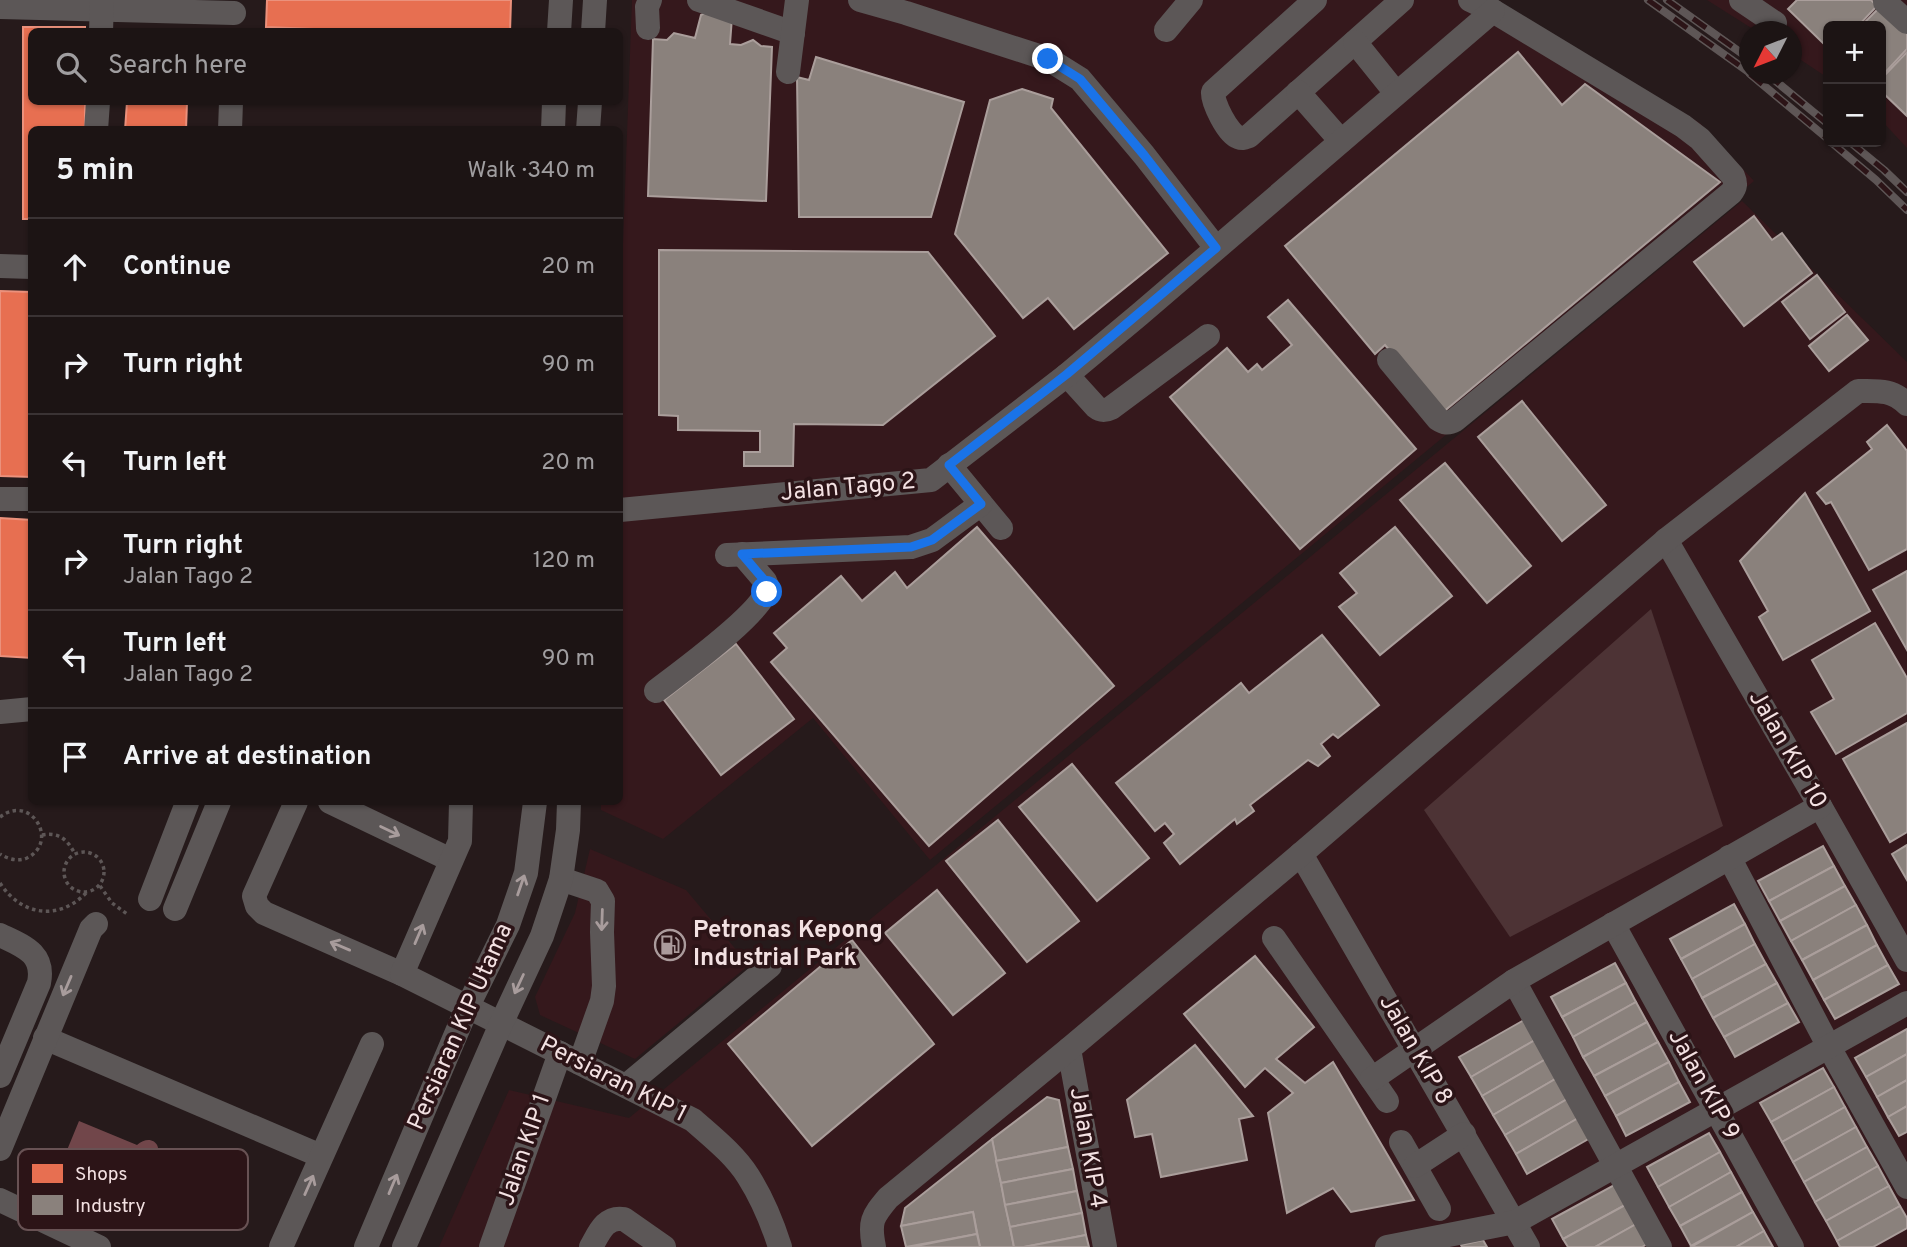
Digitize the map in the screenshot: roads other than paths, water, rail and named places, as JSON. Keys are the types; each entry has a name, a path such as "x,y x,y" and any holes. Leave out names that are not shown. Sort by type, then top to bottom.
{"street":[{"path":"559,28 561,0"},
{"path":"593,28 595,0"},
{"path":"648,28 647,7 650,0"},
{"path":"699,0 793,33"},
{"path":"788,72 797,0"},
{"path":"860,0 907,6 1048,59 1080,79 1144,155 1216,248"},
{"path":"1166,30 1191,0"},
{"path":"1315,0 1216,88 1212,97 1236,137 1249,136 1402,0"},
{"path":"1389,360 1438,419 1449,423 1735,188 1733,176 1700,139 1683,126 1493,11 1470,0"},
{"path":"1741,0 1772,21"},
{"path":"1887,0 1885,2 1907,22"},
{"path":"0,7 102,14 234,15"},
{"name":"Jalan Tago 2","path":"623,510 931,480 1067,374 1493,11"},
{"path":"1355,42 1396,93"},
{"path":"1298,92 1341,141"},
{"path":"96,126 98,105"},
{"path":"230,126 231,105"},
{"path":"553,126 554,105"},
{"path":"588,126 590,105"},
{"path":"0,266 28,267"},
{"path":"1067,374 1096,407 1106,410 1208,336"},
{"path":"874,1247 873,1216 888,1198 1301,853 1666,540 1858,391 1884,390 1904,401"},
{"path":"949,465 1001,528"},
{"path":"0,499 28,499"},
{"path":"656,691 737,626 765,597 767,586 734,555 911,547 932,540 981,504"},
{"name":"Jalan KIP 10","path":"1666,540 1907,960"},
{"path":"0,712 28,709"},
{"path":"150,899 186,805"},
{"path":"175,909 218,805"},
{"name":"Persiaran KIP 1","path":"295,805 254,896 257,906 264,913 402,974 693,1119 746,1174 769,1215 780,1247"},
{"path":"336,805 451,860"},
{"path":"402,974 460,841 461,805"},
{"name":"Persiaran KIP Utama","path":"366,1247 467,1008 508,925 526,873 535,805"},
{"name":"Persiaran KIP Utama","path":"404,1247 542,936 561,879 569,805"},
{"path":"1372,1079 1514,981 1820,806"},
{"name":"Jalan KIP 8","path":"1301,853 1528,1247"},
{"path":"1729,858 1907,1187"},
{"name":"Jalan KIP 1","path":"491,1247 570,1058 602,1002 603,901 597,891 561,879"},
{"path":"0,1149 91,929 96,924"},
{"name":"Jalan KIP 9","path":"1614,924 1792,1247"},
{"path":"0,935 25,947 40,964 41,972 39,983 0,1076"},
{"path":"1274,938 1387,1101"},
{"path":"626,1086 770,966"},
{"path":"1514,981 1660,1247"},
{"path":"1387,1247 1515,1222 1907,1003"},
{"path":"45,1038 321,1156"},
{"path":"281,1247 372,1044"},
{"name":"Jalan KIP 4","path":"1069,1049 1105,1247"},
{"path":"1415,1166 1464,1134"},
{"path":"1401,1142 1439,1209"},
{"path":"0,1200 18,1209"},
{"path":"591,1247 602,1227 618,1218 624,1219 662,1246"},
{"path":"63,1230 99,1247"}],"railway":[{"path":"1648,0 1739,65"},
{"path":"1667,0 1739,51"},
{"path":"1762,84 1823,135"},
{"path":"1779,84 1823,120"},
{"path":"1837,147 1907,210"},
{"path":"1856,147 1907,192"}],"place":[{"name":"Petronas Kepong Industrial Park","path":"670,945"}]}
